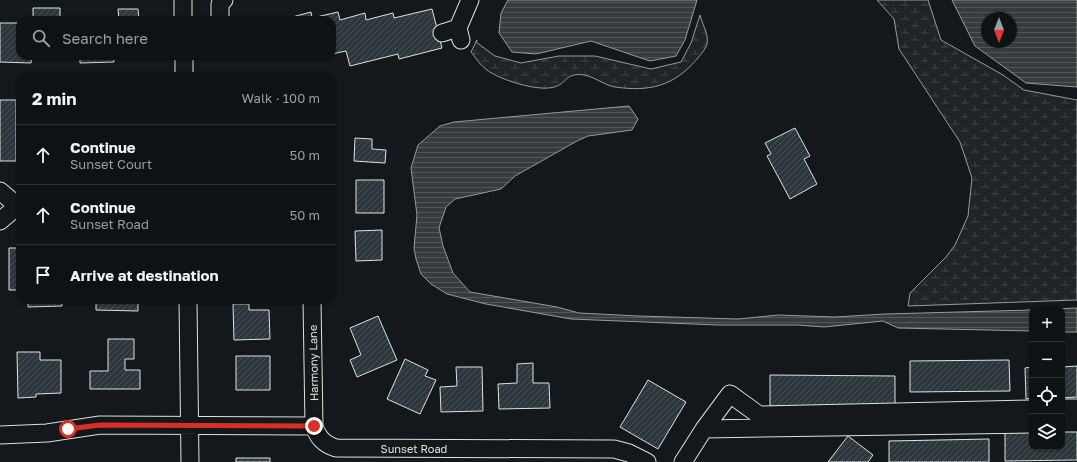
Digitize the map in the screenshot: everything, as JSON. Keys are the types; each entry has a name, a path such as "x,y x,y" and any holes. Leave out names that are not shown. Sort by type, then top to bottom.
{"street":[{"path":"183,0 183,16"},
{"path":"220,16 220,4 224,0"},
{"path":"454,34 470,0"},
{"path":"184,60 184,72"},
{"path":"0,192 16,204"},
{"path":"0,221 16,208"},
{"path":"188,304 190,462"},
{"name":"Harmony Lane","path":"312,304 314,426"},
{"path":"683,462 704,429 730,394 759,415 1029,409"},
{"path":"1065,408 1077,408"},
{"path":"1065,423 1077,423"},
{"path":"704,429 1029,424"},
{"path":"0,435 47,434 100,425 314,426"},
{"name":"Sunset Road","path":"314,426 317,436 322,441 336,448 614,449 629,453 647,462"}],"green space":[{"path":"877,0 928,0 941,40 1003,75 1024,90 1077,100 1077,300 908,306 910,293 946,257 955,245 968,216 972,178 960,142 899,49 894,19"},
{"path":"700,15 707,40 704,50 697,59 679,75 660,85 639,89 607,85 584,75 573,75 558,86 547,88 520,84 501,78 487,70 471,52 476,42 495,56 521,63 559,56 595,56 651,69 681,62 691,43"}],"shaded area":[{"path":"508,0 697,0 685,40 676,56 650,61 591,41 536,54 512,52 499,33 501,13"},
{"path":"952,0 1077,0 1077,87 1026,83 975,46"},
{"path":"629,106 638,119 632,130 588,136 515,176 501,189 455,199 446,207 439,228 443,246 453,273 470,292 557,307 579,313 638,316 738,319 778,315 835,317 885,314 1029,310 1029,331 898,328 883,321 824,327 797,325 717,325 571,319 486,304 447,294 431,284 421,274 416,259 414,248 417,215 411,168 418,145 440,126 454,122"},
{"path":"1065,308 1077,308 1077,332 1065,332"}],"building":[{"path":"33,8 60,8 60,16 33,16"},
{"path":"118,9 138,9 139,16 119,16"},
{"path":"432,9 442,48 399,59 398,54 350,66 346,51 336,53 336,16 321,16 338,12 340,20 365,13 366,20 393,13 394,18"},
{"path":"311,12 312,16 296,16"},
{"path":"0,23 16,23 16,60 31,60 31,63 0,62"},
{"path":"80,60 114,60 114,62 80,63"},
{"path":"0,100 16,100 16,161 0,161"},
{"path":"795,128 810,156 804,159 817,184 790,199 767,156 771,154 765,143"},
{"path":"355,138 372,139 372,149 386,150 385,163 354,161"},
{"path":"356,180 384,180 384,213 356,213"},
{"path":"382,230 382,260 356,261 355,231"},
{"path":"9,248 16,248 16,290 9,290"},
{"path":"28,304 62,304 62,306 28,307"},
{"path":"96,304 138,304 138,311 96,310"},
{"path":"233,304 249,304 249,310 269,310 270,339 234,340"},
{"path":"378,316 397,360 357,377 350,360 361,355 350,328"},
{"path":"108,339 134,339 134,359 125,359 125,370 140,370 140,389 90,389 90,371 108,371"},
{"path":"17,352 40,352 40,360 61,360 61,393 36,394 36,397 18,398"},
{"path":"236,356 270,356 270,390 236,390"},
{"path":"405,359 428,370 425,376 436,380 420,414 387,399"},
{"path":"1009,360 1010,391 910,392 910,361"},
{"path":"533,363 533,383 549,383 550,408 499,409 498,384 517,383 517,364"},
{"path":"1077,366 1077,397 1065,398 1065,367"},
{"path":"456,367 482,367 483,411 441,412 440,387 457,386"},
{"path":"1029,367 1029,398 1026,399 1025,368"},
{"path":"770,375 895,376 895,406 770,406"},
{"path":"648,380 686,402 658,449 620,427"},
{"path":"1005,430 1029,430 1029,450 1065,450 1065,430 1077,430 1077,460 1005,461"},
{"path":"848,436 873,455 868,462 828,462"},
{"path":"989,439 989,462 889,462 889,441"},
{"path":"236,458 270,458 270,462 236,462"}],"route":[{"path":"68,429 100,425 314,426"}]}
